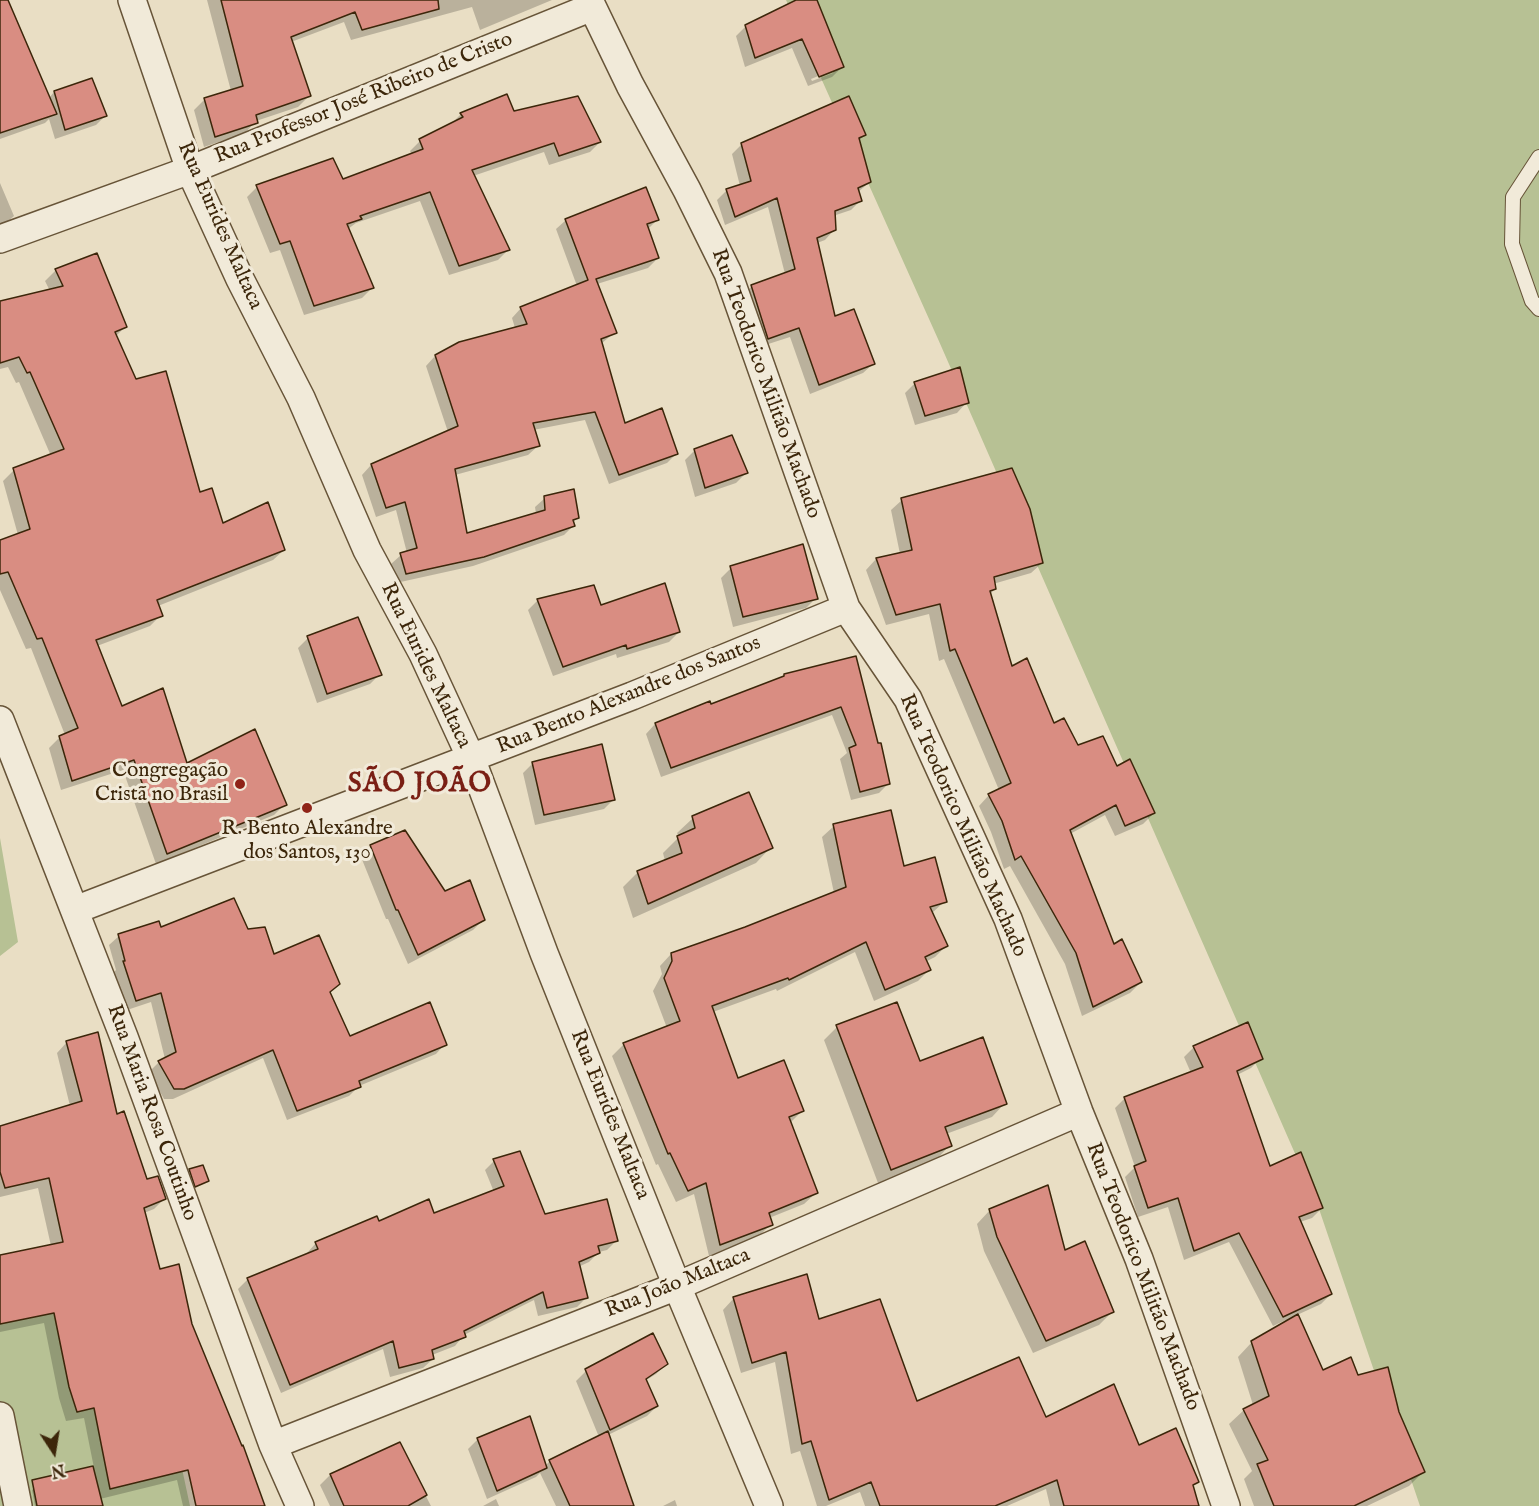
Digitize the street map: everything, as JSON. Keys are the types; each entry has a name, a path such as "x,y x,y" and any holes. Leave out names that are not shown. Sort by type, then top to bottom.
{"street":[{"name":"Rua Eurides Maltaca","path":"132,0 190,170 240,279 301,398 367,550 423,654 471,759 544,953 677,1286 769,1506"},
{"name":"Rua Professor José Ribeiro de Cristo","path":"0,239 190,170 590,3"},
{"name":"Rua Teodorico Militão Machado","path":"590,3 728,273 846,608 908,699 1008,919 1079,1112 1139,1259 1226,1506"},
{"name":"Rua Bento Alexandre dos Santos","path":"75,910 632,696 846,608"},
{"name":"Rua Maria Rosa Coutinho","path":"0,720 124,1037 273,1445 300,1506"},
{"name":"Rua João Maltaca","path":"273,1445 677,1286 1079,1112"},
{"path":"0,1416 18,1506"}],"lane":[{"path":"1539,157 1513,197 1512,244 1532,301 1539,309"}],"green space":[{"path":"786,0 1539,0 1539,1506 1420,1506 1318,1206 938,339"},
{"path":"0,838 18,942 0,956"},
{"path":"0,1275 159,1361 190,1506 0,1506"}],"building":[{"path":"0,0 8,0 57,114 0,133"},
{"path":"221,0 438,0 439,9 362,30 355,12 291,37 311,96 256,115 258,123 215,137 204,98 243,86"},
{"path":"796,0 817,0 844,67 819,77 802,39 755,58 745,25"},
{"path":"92,78 107,116 65,130 54,91"},
{"path":"507,94 514,111 578,96 601,142 559,156 554,143 472,170 510,250 459,266 430,192 360,216 362,219 347,224 374,288 314,306 290,241 280,244 256,185 333,158 343,179 423,149 419,139 463,117 460,113"},
{"path":"849,96 866,135 859,138 871,182 858,188 862,201 835,211 836,230 817,238 835,316 854,309 875,364 819,385 799,328 768,339 751,285 795,269 777,198 735,217 726,189 751,181 741,143"},
{"path":"646,187 659,220 647,224 659,258 596,279 617,333 601,339 625,423 662,408 678,454 619,475 595,412 533,423 540,446 455,469 467,533 545,510 544,496 574,489 579,518 573,520 575,526 484,557 406,574 400,553 417,548 405,502 386,508 371,464 458,426 435,355 459,342 527,324 520,307 588,280 565,219"},
{"path":"97,253 127,327 115,332 136,379 166,371 200,492 212,488 223,523 268,502 285,550 157,600 163,616 96,640 122,706 163,688 187,763 255,729 287,805 167,854 134,760 72,781 59,736 78,728 42,638 37,639 8,572 0,574 0,540 30,529 13,468 64,449 30,372 27,373 19,357 0,363 0,301 63,286 55,269"},
{"path":"960,367 969,403 925,416 914,382"},
{"path":"732,435 748,473 705,488 694,449"},
{"path":"1012,468 1030,509 1043,563 994,577 996,589 990,591 1012,666 1027,658 1054,723 1064,718 1078,745 1103,736 1117,766 1130,759 1155,813 1125,826 1116,805 1070,830 1114,944 1122,939 1142,982 1093,1007 1076,953 1021,856 1015,860 1002,821 988,794 1011,783 955,649 950,651 940,604 896,615 876,558 912,550 901,498"},
{"path":"803,544 818,599 743,617 730,566"},
{"path":"665,583 680,632 627,649 626,645 563,667 537,599 594,585 601,605"},
{"path":"358,617 382,675 327,694 307,636"},
{"path":"856,656 878,743 881,743 890,784 860,792 849,748 856,745 841,707 671,768 655,723 710,701 711,704 784,676 784,674"},
{"path":"602,744 615,800 544,815 532,762"},
{"path":"749,792 773,848 648,904 637,871 682,853 677,836 695,828 692,816"},
{"path":"891,810 904,866 935,857 947,902 930,907 948,946 925,957 931,970 885,990 866,942 789,980 788,978 712,1006 738,1078 784,1060 804,1111 789,1117 818,1193 769,1213 773,1225 720,1245 706,1183 688,1191 670,1153 668,1154 623,1043 680,1021 664,978 672,961 671,953 846,887 833,824"},
{"path":"405,830 445,891 470,880 485,920 418,955 396,910 370,845"},
{"path":"234,898 248,929 265,927 274,954 319,935 340,984 330,992 350,1036 430,1002 447,1045 359,1081 361,1087 297,1111 273,1050 184,1089 174,1089 158,1061 176,1052 161,993 136,1001 123,961 125,961 118,934 159,921 161,927"},
{"path":"897,1002 920,1061 983,1037 1007,1104 945,1127 952,1146 891,1170 836,1025"},
{"path":"1248,1022 1263,1059 1237,1071 1270,1166 1301,1152 1323,1208 1299,1217 1332,1294 1283,1317 1239,1233 1194,1251 1178,1198 1148,1208 1134,1166 1146,1161 1124,1097 1203,1067 1193,1046"},
{"path":"98,1032 117,1114 124,1111 147,1179 158,1176 166,1199 144,1208 160,1269 179,1264 192,1324 243,1445 265,1506 196,1506 188,1470 110,1489 94,1408 77,1412 69,1387 54,1313 0,1324 0,1255 63,1242 49,1178 5,1188 0,1172 0,1126 82,1101 66,1041"},
{"path":"520,1151 545,1214 607,1199 618,1241 598,1246 600,1253 579,1262 588,1298 547,1308 543,1292 464,1331 466,1337 432,1350 434,1359 399,1368 393,1341 290,1385 247,1278 318,1249 315,1242 377,1216 379,1221 429,1199 434,1213 504,1186 493,1159"},
{"path":"203,1165 209,1181 195,1187 189,1169"},
{"path":"1048,1185 1065,1250 1085,1241 1114,1312 1046,1341 997,1237 989,1209"},
{"path":"807,1274 819,1319 880,1299 917,1401 1019,1357 1046,1417 1114,1384 1139,1445 1176,1428 1199,1482 1193,1485 1199,1506 1064,1506 1057,1480 995,1506 880,1506 871,1482 829,1500 811,1441 802,1444 786,1352 752,1363 733,1297"},
{"path":"1298,1314 1323,1370 1351,1357 1358,1375 1388,1367 1399,1412 1425,1472 1354,1506 1274,1506 1257,1464 1268,1460 1243,1409 1269,1396 1251,1341"},
{"path":"653,1333 668,1364 646,1379 658,1406 610,1430 585,1369"},
{"path":"530,1416 547,1468 497,1491 477,1438"},
{"path":"608,1431 634,1506 570,1506 549,1460"},
{"path":"400,1442 427,1495 408,1506 344,1506 330,1474"},
{"path":"93,1466 103,1506 37,1506 32,1480"}],"place":[{"name":"Congregação Cristã no Brasil","path":"240,784"},
{"name":"R. Bento Alexandre dos Santos, 130","path":"307,808"}],"district":[{"name":"SÃO JOÃO","path":"420,785"}]}
